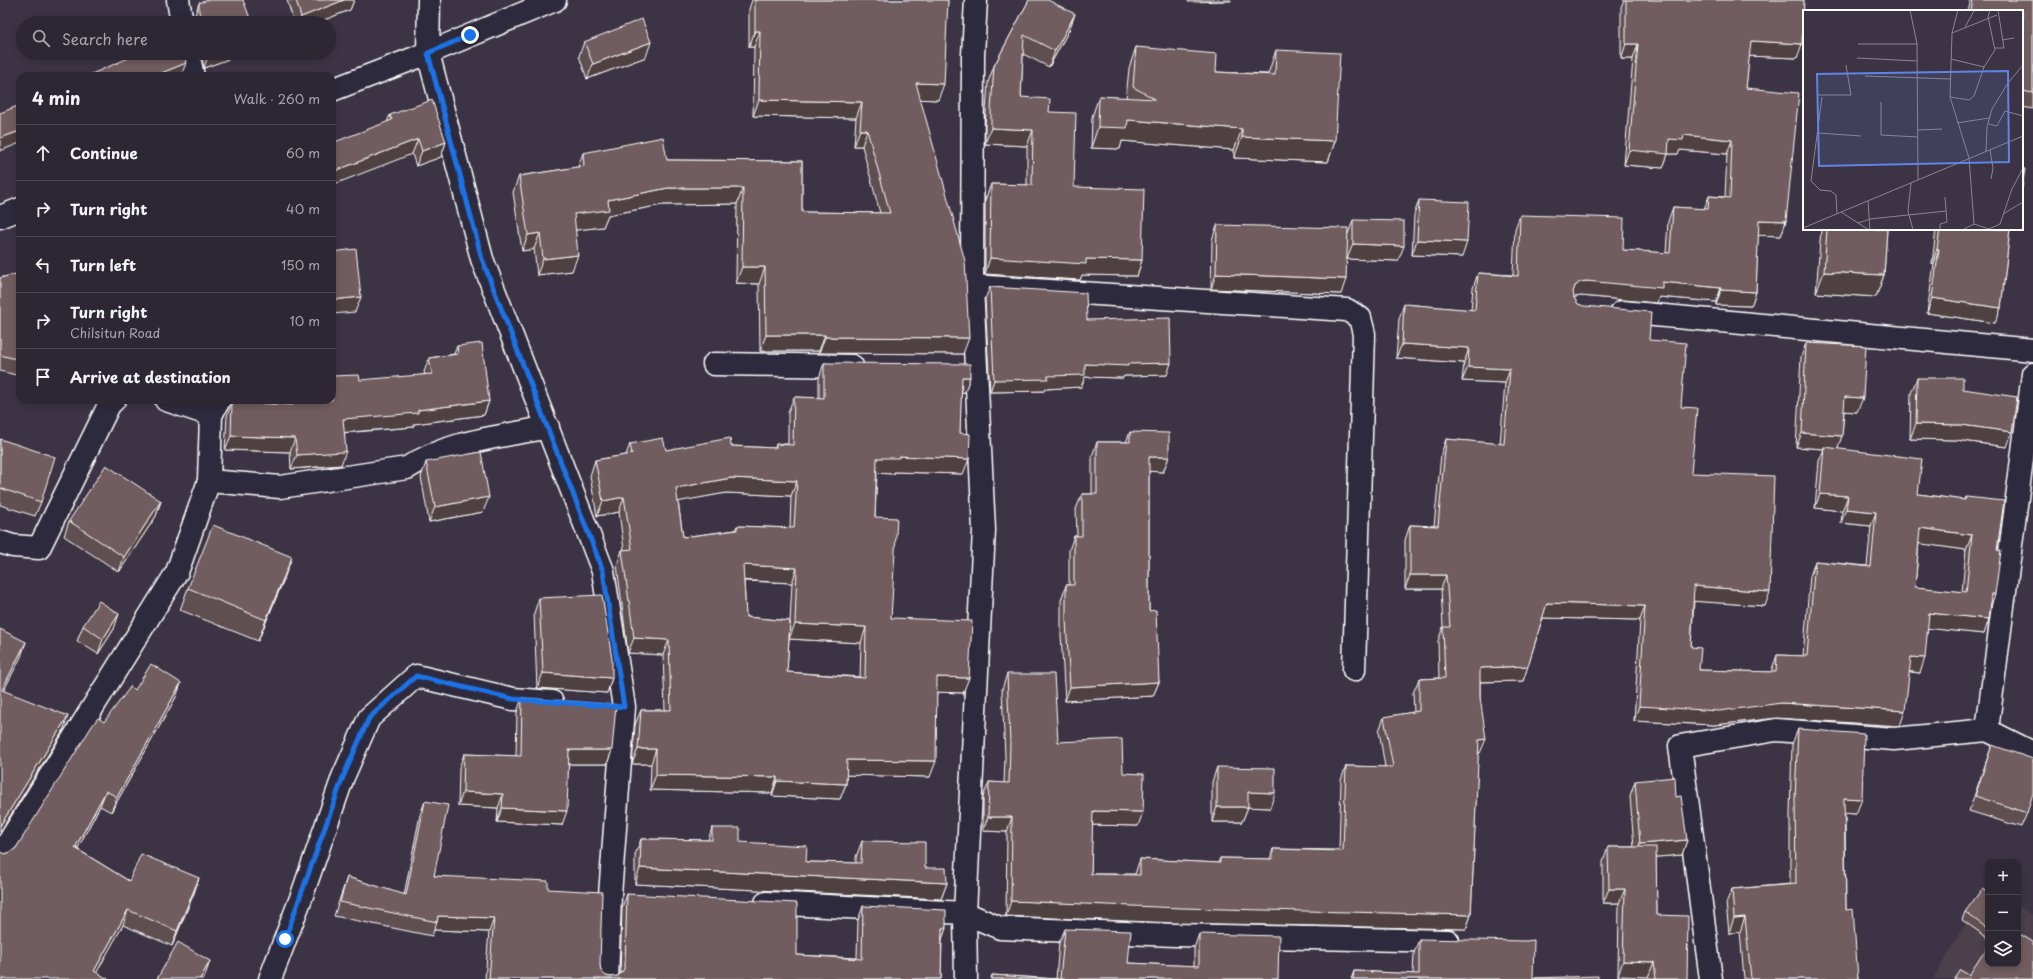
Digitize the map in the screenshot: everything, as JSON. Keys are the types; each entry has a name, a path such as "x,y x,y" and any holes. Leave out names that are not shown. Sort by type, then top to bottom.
{"street":[{"path":"178,0 181,16"},
{"path":"429,0 428,53 482,259 603,571 624,707 610,895 607,979"},
{"path":"336,88 428,53 555,0"},
{"path":"966,979 965,913 984,530 968,367 972,286 973,55 976,0"},
{"path":"190,60 192,72"},
{"path":"0,217 16,211"},
{"path":"972,286 1347,310 1360,318 1364,334 1354,670"},
{"path":"1604,310 2033,350"},
{"path":"714,364 872,366"},
{"path":"1987,730 2033,374"},
{"path":"0,542 13,546 39,548 110,404"},
{"path":"0,856 177,572 209,481 215,407 194,404"},
{"path":"209,481 280,487 407,468 422,459 445,449 548,427"},
{"path":"270,979 301,898 343,777 369,718 416,676 513,699 569,703"},
{"path":"601,705 624,707"},
{"path":"1711,979 1680,746 1776,730 1894,739 1987,730 2029,750"},
{"path":"610,895 634,897"},
{"path":"744,902 965,913 1000,928 1175,935 1466,942"}],"shaded area":[{"path":"1985,892 1985,967 2021,967 2021,908 2033,916 2033,979 1933,979"}],"building":[{"path":"208,0 243,0 249,16 201,16 199,12 199,3"},
{"path":"296,0 344,0 304,16 301,16"},
{"path":"755,0 948,0 944,84 916,83 965,261 969,338 766,335 765,267 742,267 743,188 668,188 608,200 609,210 574,214 578,255 543,259 540,233 528,235 519,176 584,166 583,153 663,137 667,160 802,161 802,212 890,213 867,130 860,130 862,102 759,100 760,31 755,31"},
{"path":"1029,0 1048,0 1075,14 1055,51 1024,35 1021,97 1050,99 1049,112 1076,113 1074,187 1144,189 1142,260 1086,259 1086,264 990,258 991,184 1032,185 1033,130 991,128 994,66"},
{"path":"1626,0 1804,0 1802,44 1751,41 1746,88 1799,93 1786,221 1759,220 1756,292 1721,290 1721,288 1662,282 1662,288 1586,281 1580,282 1575,286 1573,292 1574,298 1578,304 1584,306 1651,312 1649,340 1686,343 1681,407 1697,408 1691,473 1774,476 1770,592 1694,586 1691,647 1701,648 1699,670 1776,672 1777,655 1807,656 1815,561 1871,567 1876,512 1846,509 1848,496 1820,494 1824,447 1922,459 1918,494 1965,500 1966,497 2004,501 1997,550 2001,551 1995,594 1992,594 1989,619 1929,613 1925,658 1911,657 1905,711 1782,703 1719,711 1639,706 1645,606 1547,603 1528,666 1480,668 1480,697 1486,739 1479,740 1471,915 1181,908 1011,901 1012,817 988,817 989,782 1009,783 1010,743 1007,674 1054,674 1058,742 1122,739 1123,773 1144,774 1143,812 1093,811 1091,874 1140,875 1140,859 1220,863 1220,858 1273,859 1273,849 1343,851 1346,766 1393,767 1384,717 1419,711 1419,679 1445,678 1443,627 1450,627 1446,575 1410,575 1410,525 1438,526 1446,439 1504,444 1510,369 1468,367 1469,348 1402,344 1404,304 1475,310 1478,273 1518,276 1520,215 1624,218 1623,250 1670,253 1673,207 1708,209 1709,196 1730,198 1732,140 1684,135 1683,140 1669,139 1668,154 1629,150 1638,44 1626,44","holes":["1920,528 1972,535 1966,592 1915,587"]},
{"path":"1973,0 2033,0 2033,93 2023,91 2023,10 1971,10"},
{"path":"642,19 651,42 593,64 584,42"},
{"path":"1136,47 1217,54 1216,72 1275,75 1276,50 1340,53 1335,141 1242,137 1242,129 1128,120 1127,128 1098,127 1099,96 1155,99 1133,87"},
{"path":"124,60 185,60 186,63 164,72 96,72"},
{"path":"432,100 446,142 422,151 418,139 336,170 336,141 392,120 390,115"},
{"path":"16,107 16,132 0,138 0,113"},
{"path":"2023,168 2025,169 2023,182"},
{"path":"1419,200 1469,202 1467,242 1417,240"},
{"path":"1353,220 1404,221 1404,246 1353,244"},
{"path":"1217,225 1348,228 1346,279 1216,274"},
{"path":"1827,230 1887,230 1884,275 1824,272"},
{"path":"1940,230 2010,230 2001,308 1932,298 1939,249 1937,249"},
{"path":"356,249 361,297 336,300 336,252"},
{"path":"16,274 16,359 0,355 0,278"},
{"path":"990,287 1086,293 1087,320 1170,318 1171,363 1128,364 1128,366 1085,364 1085,375 1048,376 1048,379 994,380"},
{"path":"482,343 489,401 418,410 418,413 343,419 346,451 343,452 297,455 295,438 231,436 232,404 336,404 336,376 359,375 360,380 432,374 429,358 458,354 457,346"},
{"path":"1806,343 1866,346 1863,398 1845,397 1842,436 1802,433"},
{"path":"824,363 970,364 970,377 962,377 960,433 970,434 969,459 899,456 899,458 877,458 875,517 897,518 891,618 972,621 969,678 937,677 936,761 847,760 846,784 777,781 777,777 656,775 656,749 638,749 641,710 671,710 669,640 634,638 622,550 632,549 624,497 603,501 595,460 632,454 630,444 663,438 666,450 730,438 731,446 776,448 776,444 793,445 794,397 824,398","holes":["731,478 797,481 794,528 737,526 737,530 683,537 676,488","743,565 797,568 795,624 866,627 865,678 787,672 790,621 746,617"]},
{"path":"1917,378 1963,378 1963,389 2017,397 2012,432 1962,425 1916,424"},
{"path":"1130,432 1169,433 1169,457 1149,457 1149,611 1156,610 1159,682 1070,687 1066,620 1066,585 1074,585 1074,536 1082,536 1082,494 1097,494 1097,442 1130,442"},
{"path":"0,439 55,457 41,502 0,488"},
{"path":"481,452 489,497 435,507 426,462"},
{"path":"106,465 161,501 124,557 69,521"},
{"path":"213,525 292,557 266,620 188,588"},
{"path":"602,595 612,659 612,678 543,673 539,598"},
{"path":"99,601 119,614 103,639 83,626"},
{"path":"0,629 26,642 2,690 68,716 0,826"},
{"path":"151,664 181,683 117,797 106,791 75,848 129,881 141,854 199,878 177,931 128,910 94,971 108,979 0,979 0,852 5,854 16,848 92,726 98,718 104,722 131,686 135,690"},
{"path":"522,698 616,705 612,750 569,750 567,811 502,808 503,794 463,792 464,754 521,756"},
{"path":"1798,729 1864,734 1862,799 1844,798 1846,910 1853,909 1858,979 1751,979 1745,917 1734,918 1732,889 1796,884 1795,799"},
{"path":"1992,745 2033,759 2033,793 2027,813 1975,796"},
{"path":"1217,767 1275,768 1275,793 1248,792 1248,807 1217,807"},
{"path":"1675,777 1676,797 1681,796 1687,840 1640,844 1635,781"},
{"path":"425,801 448,805 434,876 548,881 548,889 602,892 600,965 601,971 606,976 618,976 623,971 625,966 627,894 797,903 797,955 862,959 863,906 946,910 946,928 942,928 941,979 489,979 494,918 438,916 437,922 340,902 347,877 406,895"},
{"path":"712,828 740,828 740,842 807,846 806,862 861,863 862,841 925,842 925,868 946,868 947,883 640,868 641,839 712,840"},
{"path":"1608,847 1656,847 1657,915 1688,916 1687,979 1656,979 1654,962 1623,961 1625,889 1609,889"},
{"path":"1982,889 1985,891 1985,927 1965,912"},
{"path":"1065,929 1131,931 1128,963 1199,966 1199,934 1279,936 1278,979 1060,979"},
{"path":"2021,935 2033,942 2033,979 1954,979 1960,970 1969,975 1985,951 1985,967 2021,967"},
{"path":"1419,939 1534,940 1533,978 1598,976 1598,979 1353,979 1354,971 1419,974"},
{"path":"178,942 210,961 200,979 157,979"},
{"path":"992,975 1058,979 992,979"}],"route":[{"path":"285,939 301,898 343,777 369,718 416,676 513,699 624,707 603,571 482,259 428,53 470,35"}]}
